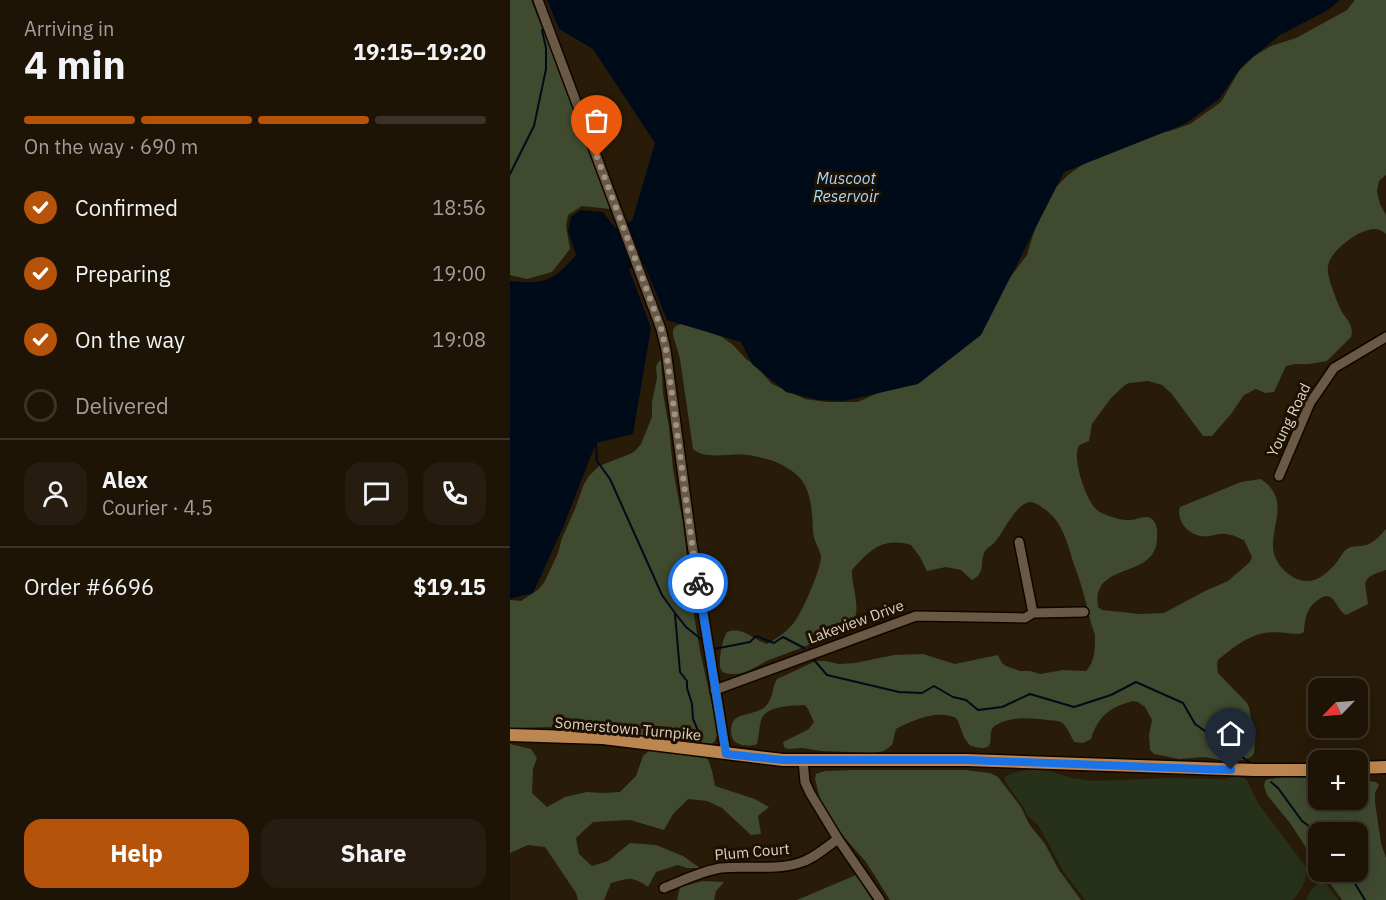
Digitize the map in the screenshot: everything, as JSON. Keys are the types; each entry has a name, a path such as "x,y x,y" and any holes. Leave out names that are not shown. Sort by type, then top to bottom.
{"main road":[{"name":"Somerstown Turnpike","path":"510,735 603,738 761,758 803,760 967,760 1308,770"},
{"path":"1368,768 1386,767"}],"street":[{"path":"538,0 661,328 668,361 692,544 726,754"},
{"name":"Young Road","path":"1279,476 1310,403 1334,368 1386,337"},
{"path":"1019,542 1033,613"},
{"name":"Lakeview Drive","path":"715,690 916,616 1025,618 1033,613 1084,612"},
{"path":"803,760 805,782 813,799 880,900"},
{"name":"Plum Court","path":"664,888 719,868 772,867 799,863 812,858 838,839"}],"green space":[{"path":"510,0 531,0 610,209 582,206 568,215 566,226 570,249 552,272 527,279 510,275"},
{"path":"1355,0 1386,0 1386,175 1379,181 1377,191 1386,215 1386,234 1376,229 1360,233 1340,247 1329,262 1330,283 1351,327 1351,337 1327,361 1286,366 1274,392 1265,393 1256,389 1244,395 1212,436 1203,436 1171,393 1162,385 1148,381 1129,383 1111,398 1092,424 1089,441 1078,448 1077,454 1079,471 1085,489 1097,510 1125,520 1150,518 1157,527 1157,541 1153,553 1145,561 1113,576 1104,583 1098,593 1098,607 1102,610 1140,614 1164,613 1228,581 1250,562 1252,557 1244,540 1228,534 1196,535 1184,526 1179,512 1180,507 1241,482 1261,479 1275,494 1278,510 1274,553 1281,567 1300,580 1314,580 1320,577 1347,549 1371,543 1386,529 1386,570 1372,575 1366,581 1368,604 1346,615 1329,596 1324,596 1310,608 1304,632 1300,634 1274,632 1258,635 1240,643 1218,660 1218,673 1249,707 1255,739 1254,753 1251,757 1243,760 1220,760 1205,757 1179,759 1154,754 1150,750 1149,735 1152,720 1145,707 1133,701 1118,706 1101,718 1091,739 1083,743 1074,742 1061,722 1021,718 996,725 991,732 990,744 983,748 970,745 956,718 933,715 917,719 896,729 892,745 884,751 875,753 788,749 784,747 783,742 809,729 814,722 805,705 780,707 768,711 761,720 757,744 745,746 734,741 731,730 735,719 759,711 766,706 777,679 816,661 839,664 855,663 894,655 923,654 955,664 998,655 1006,666 1020,671 1040,674 1063,670 1086,671 1093,659 1095,636 1080,582 1061,528 1045,510 1030,502 1019,508 994,543 986,550 981,571 972,580 961,570 946,567 927,571 911,545 884,544 871,551 852,570 856,614 849,625 828,637 744,672 728,674 723,672 720,668 720,659 727,632 743,632 767,644 783,633 796,620 805,603 821,557 813,535 806,487 797,475 774,461 760,457 711,455 693,449 680,359 673,335 676,326 690,325 722,337 753,363 772,384 805,399 858,402 889,388 999,292 1027,255 1045,203 1068,175 1097,154 1155,133 1190,124 1221,102 1239,71 1253,57 1271,46 1296,38 1347,10"},
{"path":"661,360 663,393 683,523 694,615 718,732 715,741 708,745 682,744 604,731 556,727 510,728 510,600 521,601 539,589 545,581 589,476 599,466 630,454 641,444 652,417 652,402 657,378 656,367"},
{"path":"510,744 531,749 537,758 533,769 532,793 547,807 565,797 587,792 620,792 636,776 643,756 651,749 676,750 708,759 715,786 755,799 769,807 758,816 761,834 751,835 722,808 707,801 688,799 673,814 664,830 630,820 593,822 576,838 579,854 592,866 608,861 630,843 656,845 683,856 700,868 678,865 656,872 648,887 638,881 622,880 611,883 604,900 578,900 576,893 545,847 528,845 510,853"},
{"path":"1031,769 1093,781 1170,778 1225,779 1238,776 1246,779 1258,803 1306,867 1303,885 1293,900 1085,900 1063,871 1039,826 1028,816 1005,781 1005,777 1013,773"},
{"path":"965,770 990,773 998,777 1021,807 1029,824 1045,844 1059,870 1081,900 890,900 866,862 836,828 821,803 815,779 816,774 825,771"},
{"path":"1308,778 1308,810 1368,810 1368,781 1379,785 1375,793 1375,802 1381,843 1386,858 1386,900 1342,900 1329,882 1368,882 1368,822 1308,822 1308,851 1290,823 1267,795 1264,786 1265,781"},
{"path":"856,875 872,900 797,900"},
{"path":"703,881 724,882 716,891 714,900 677,900 680,887"},
{"path":"1320,882 1327,885 1339,900 1306,900 1311,890"}],"water":[{"name":"Muscoot Reservoir","path":"547,0 1340,0 1328,10 1280,35 1242,66 1219,99 1185,124 1064,172 981,335 918,384 844,401 818,400 786,392 752,364 741,342 667,320 644,264 629,269 651,328 633,434 596,443 564,525 533,593 510,599 510,281 532,282 548,279 568,264 576,255 568,231 571,217 581,210 603,212 615,228 632,221 655,143 593,49 559,29"}],"waterway":[{"path":"510,174 534,126 546,69 546,48 542,30"},
{"path":"596,443 597,461 610,479 662,595 686,627 702,640"},
{"path":"675,614 680,672 687,681 699,742"},
{"path":"714,649 750,642 756,636 774,643 783,637 804,648"},
{"path":"814,660 827,675 899,692 922,693 934,686 953,697 966,700 978,710 1002,707 1030,694 1074,707 1111,695 1136,682 1183,703 1195,724 1252,764"},
{"path":"1271,782 1308,826"},
{"path":"1354,882 1365,900"}],"way so far":[{"path":"597,157 661,328 670,372 698,583"}],"route":[{"path":"698,583 726,754 783,760 967,760 1231,770"}]}
